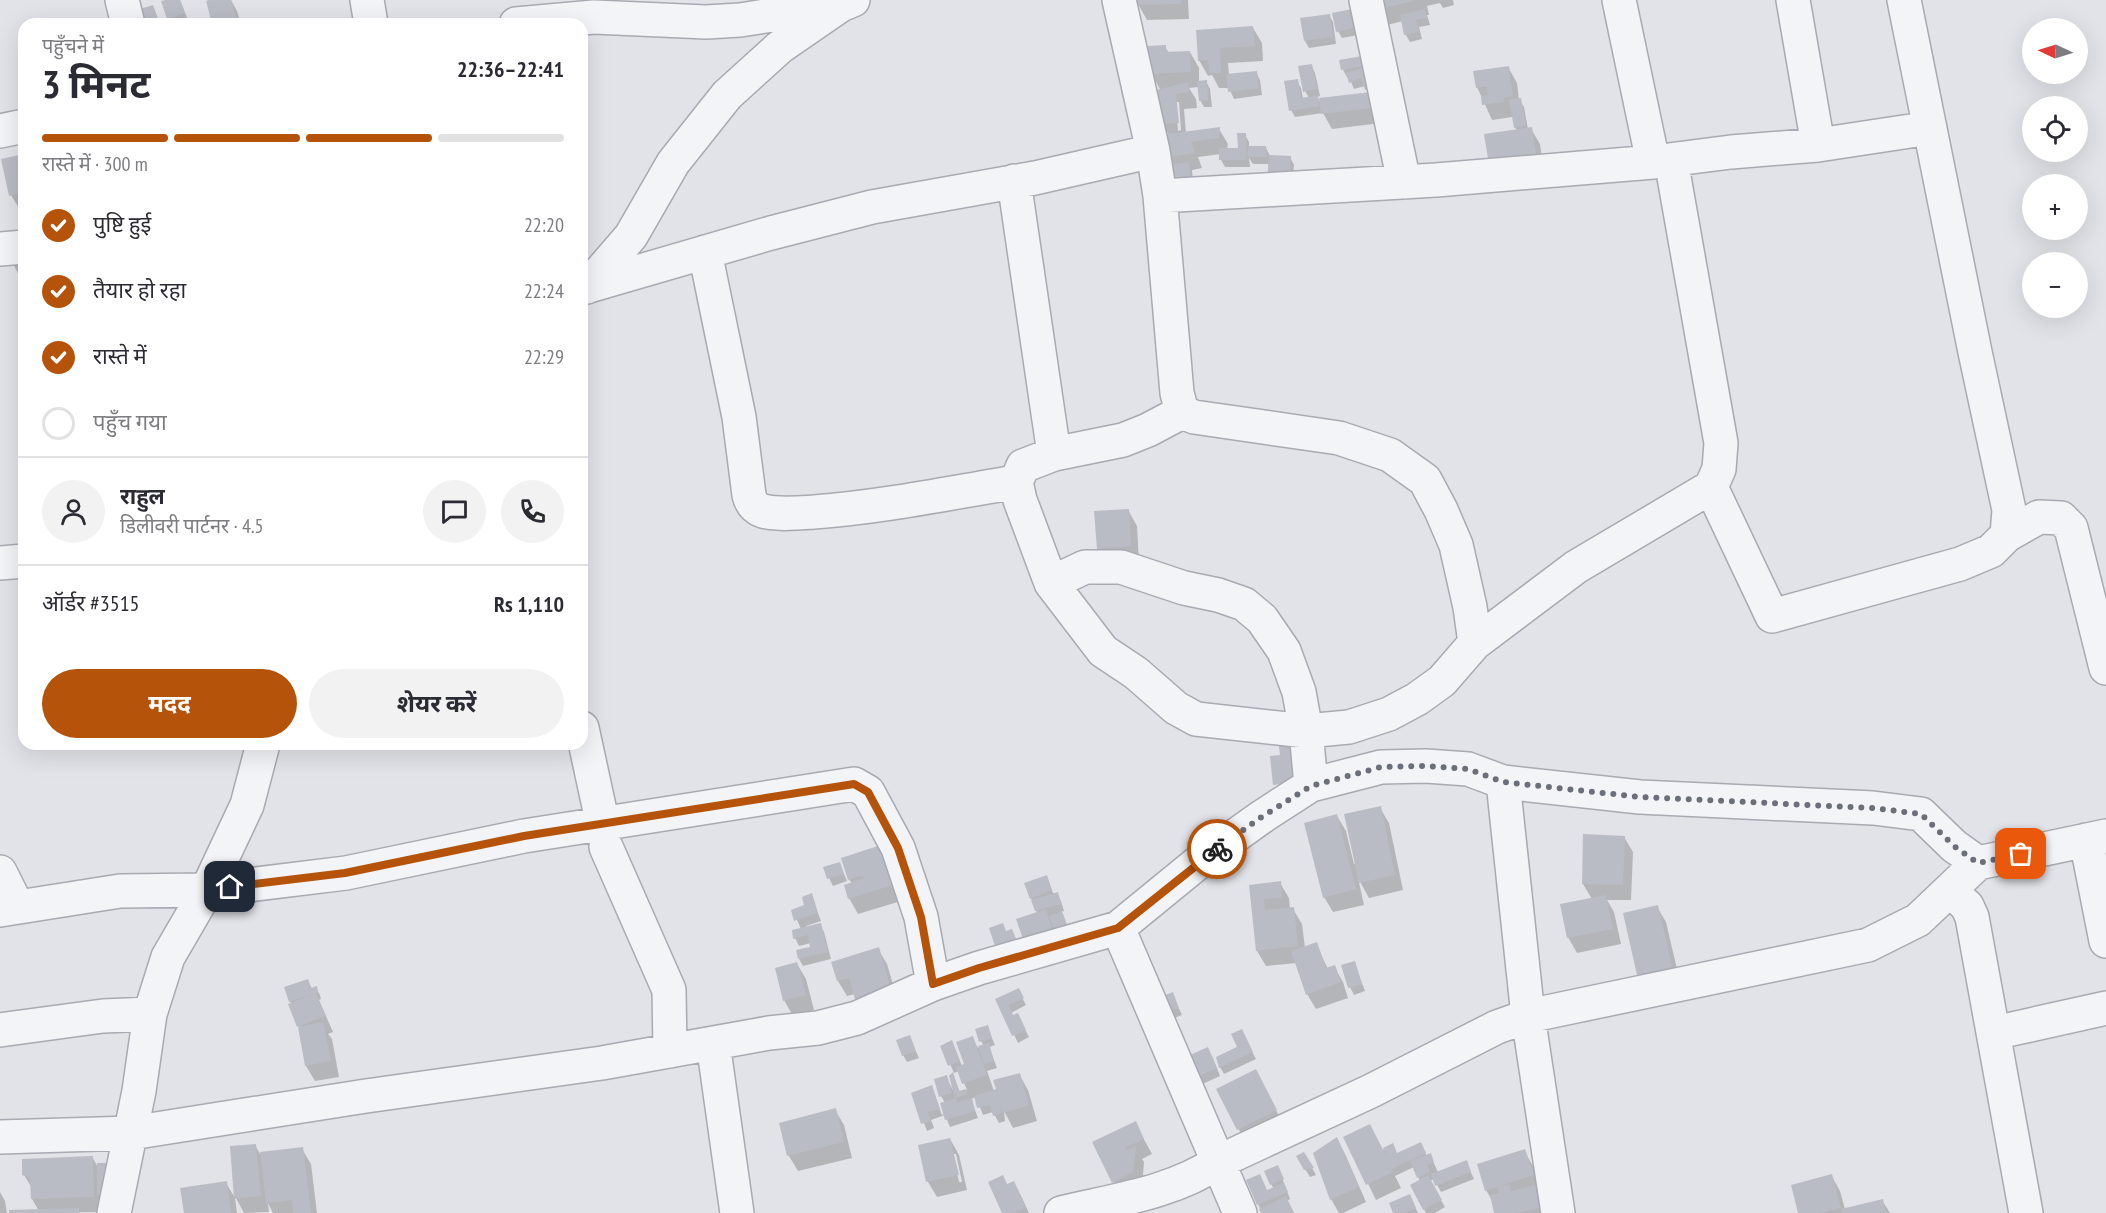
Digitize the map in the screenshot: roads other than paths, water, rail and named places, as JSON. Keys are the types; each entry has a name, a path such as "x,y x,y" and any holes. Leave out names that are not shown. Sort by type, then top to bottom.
{"street":[{"path":"122,0 126,18"},
{"path":"367,0 370,18"},
{"path":"1119,0 1153,151 1160,196 1177,393 1182,412"},
{"path":"1366,0 1404,182"},
{"path":"1182,412 1123,440 1053,454 1023,466 1016,482 1020,500 1051,583 1103,651 1136,673 1176,708 1196,719 1306,731 1349,727 1389,714 1418,699 1442,681 1474,643 1576,567 1711,487 1719,469 1720,443 1662,161 1619,0"},
{"path":"1793,0 1818,145"},
{"path":"1904,0 2009,510 2007,535"},
{"path":"545,18 593,8 706,22 740,20 847,2"},
{"path":"588,286 631,236 673,163 727,95 780,47 847,2"},
{"path":"0,131 18,127"},
{"path":"1160,196 1404,182 1662,161 1731,152 1818,145 1930,128"},
{"path":"588,289 771,232 873,207 1014,182 1153,151"},
{"path":"1014,182 1053,454"},
{"path":"0,249 18,248"},
{"path":"705,252 739,417 749,495 751,503 757,508 777,513 836,510 1016,482"},
{"path":"1182,412 1194,417 1338,438 1390,455 1425,480 1456,545 1470,607 1474,643"},
{"path":"1711,487 1772,616 1960,564 1990,551 2007,535 2039,517 2061,518 2071,528 2106,668"},
{"path":"0,563 18,562"},
{"path":"1051,583 1085,567 1112,567 1244,604 1262,620 1284,651 1299,692 1306,731 1311,786"},
{"path":"114,1213 139,1092 150,1014 168,957 207,890 247,805 261,750"},
{"path":"586,750 604,836 669,990 670,1051"},
{"path":"0,1137 131,1133 366,1096 602,1064 769,1033 818,1028 857,1018 933,984 979,968 1118,928 1200,861 1263,816 1311,786 1381,767 1426,766 1468,769 1503,782 1640,797 1873,808 1921,814 1954,846 1978,863"},
{"path":"1503,782 1528,1016 1558,1213"},
{"path":"0,872 9,908 120,891 207,890 345,873 524,836 604,836 854,784 868,792 898,848 921,917 933,984"},
{"path":"1061,1213 1173,1186 1199,1175 1218,1162 1371,1091 1497,1027 1528,1016 1868,945 1918,920 1978,863 2096,838 2106,941"},
{"path":"1950,891 1966,906 1972,917 2026,1213"},
{"path":"1118,928 1240,1213"},
{"path":"1994,1034 2106,1008"},
{"path":"0,1030 103,1016 150,1014"},
{"path":"713,1043 737,1213"}]}
